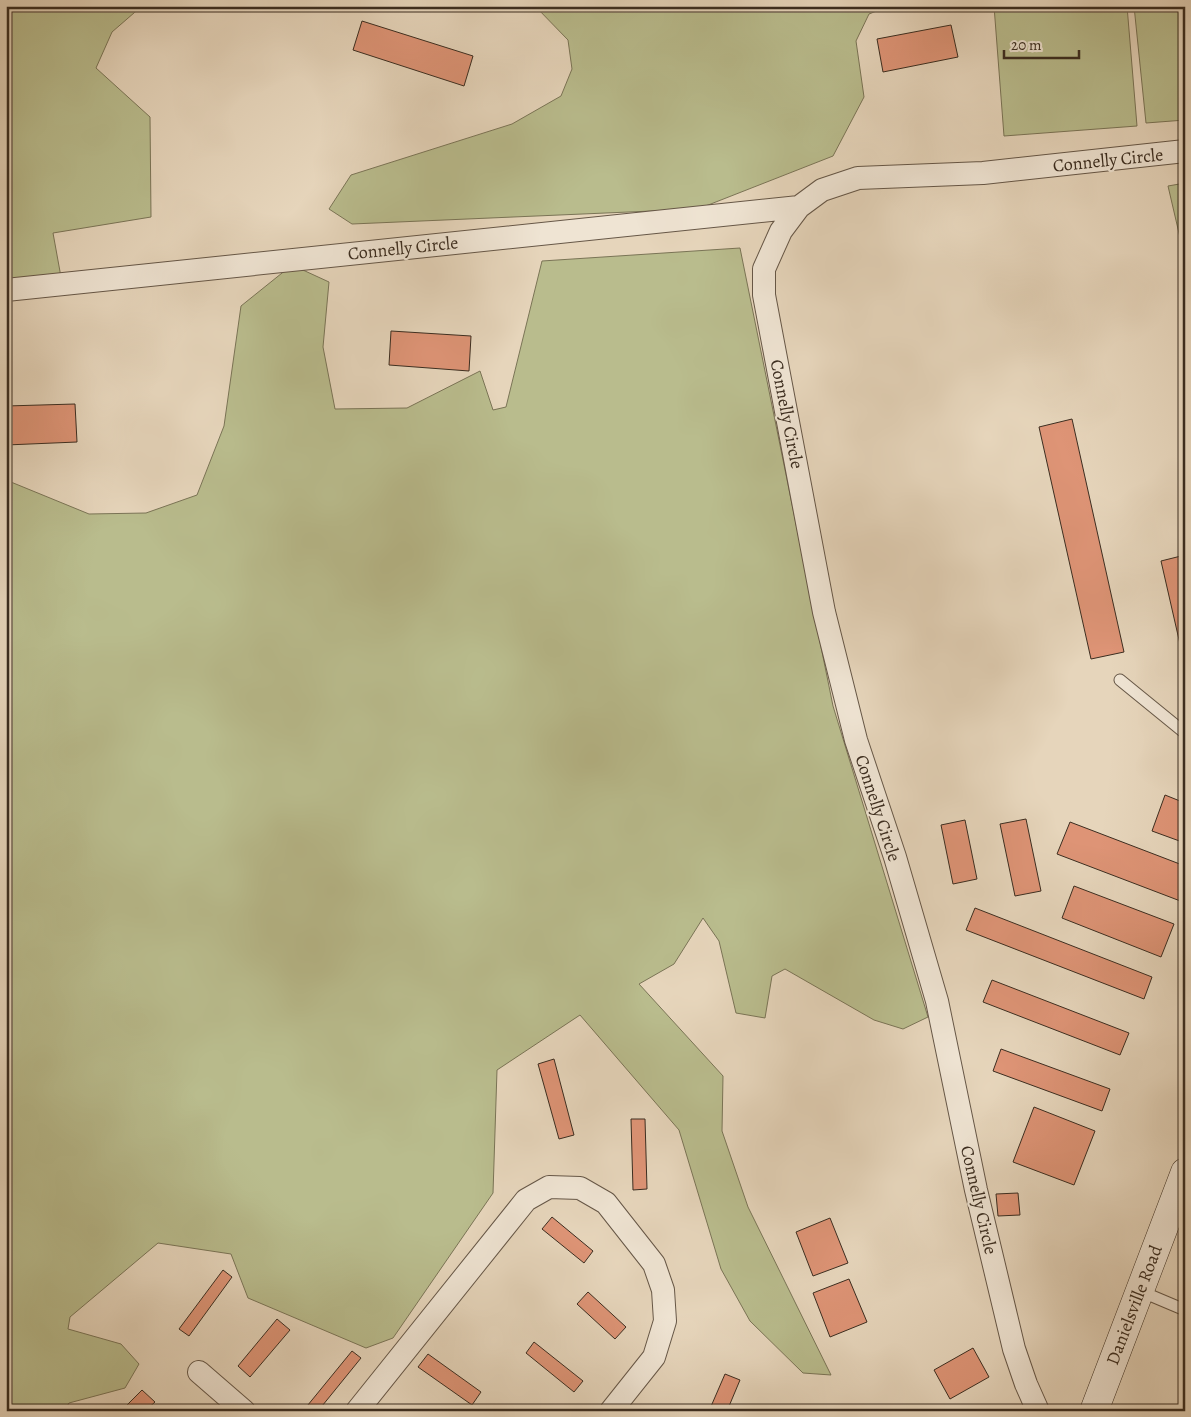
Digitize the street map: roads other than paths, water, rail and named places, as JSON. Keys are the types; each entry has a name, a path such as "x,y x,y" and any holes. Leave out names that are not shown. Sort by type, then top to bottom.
{"main road":[{"name":"Danielsville Road","path":"1094,1411 1185,1172"}],"street":[{"name":"Connelly Circle","path":"1038,1411 1014,1349 976,1190 937,1001 895,858 856,740 824,612 764,296 764,269 781,231 799,207 822,190 858,178 983,173 1185,151"},
{"name":"Connelly Circle","path":"6,290 799,207"},
{"path":"357,1411 526,1200 549,1187 580,1188 606,1203 654,1264 663,1290 665,1321 654,1357 611,1411"},
{"path":"198,1372 244,1411"}],"lane":[{"path":"1120,680 1185,733"},
{"path":"1140,1291 1185,1310"}]}
